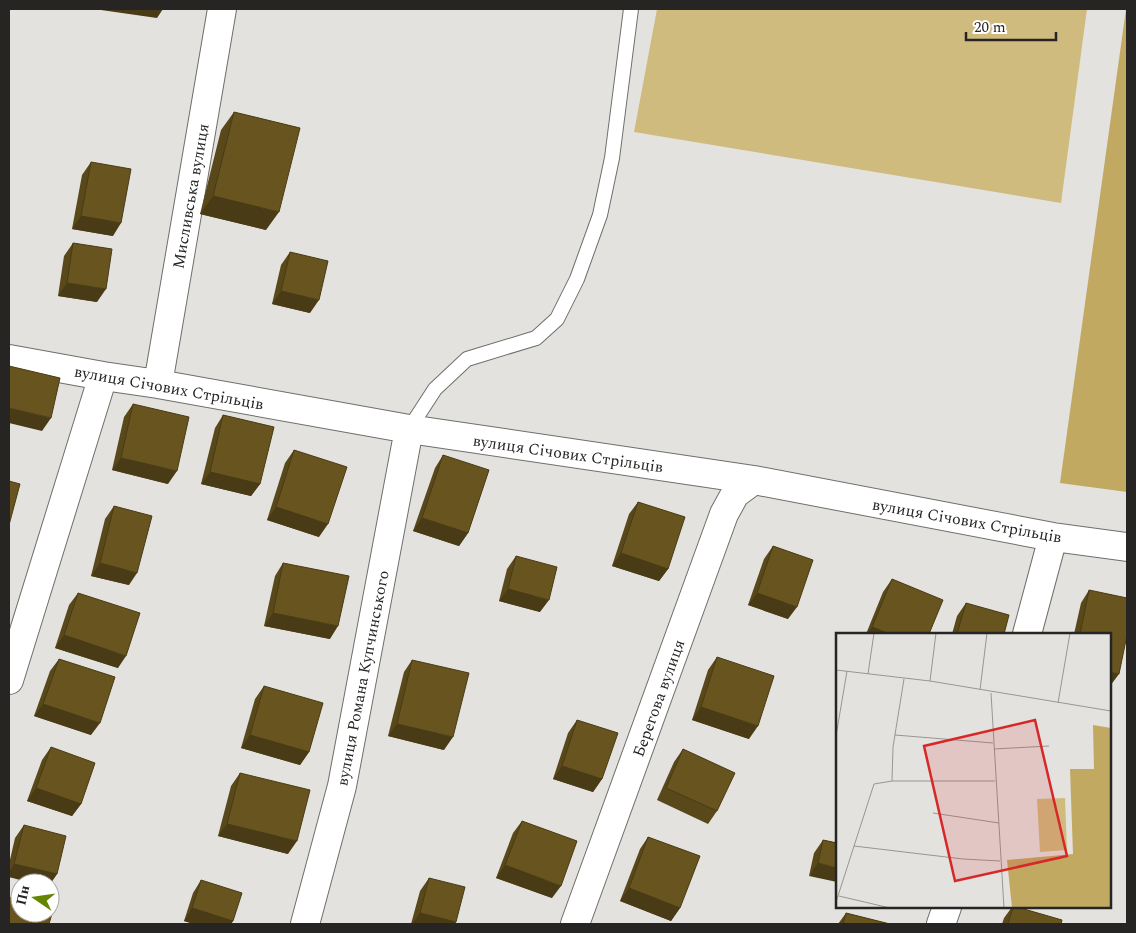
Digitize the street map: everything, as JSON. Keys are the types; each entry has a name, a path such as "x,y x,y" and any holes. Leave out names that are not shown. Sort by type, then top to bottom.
{"street":[{"name":"Мисливська вулиця","path":"158,384 222,9"},
{"name":"вулиця Січових Стрільців","path":"9,359 409,429 754,480 1053,537 1127,547"},
{"path":"9,680 103,376"},
{"name":"вулиця Романа Купчинського","path":"305,924 342,786 409,429"},
{"name":"Берегова вулиця","path":"575,924 724,514 735,494 754,480"},
{"path":"1027,633 1053,537"},
{"path":"941,924 947,908"}],"lane":[{"path":"409,429 435,389 467,359 536,338 557,319 577,279 600,215 612,158 631,9"}],"shaded area":[{"path":"657,9 1087,9 1061,203 634,132"},
{"path":"1127,9 1127,492 1060,483"}],"building":[{"path":"234,112 300,128 279,212 213,196"},
{"path":"91,162 131,169 121,223 81,216"},
{"path":"73,243 112,249 106,289 67,283"},
{"path":"290,252 328,261 319,300 281,291"},
{"path":"9,366 60,378 51,418 9,408"},
{"path":"133,404 189,417 177,471 121,458"},
{"path":"223,415 274,427 260,484 210,472"},
{"path":"294,450 347,467 328,524 276,507"},
{"path":"443,455 489,470 468,533 422,518"},
{"path":"9,481 20,484 9,525"},
{"path":"638,502 685,517 668,569 621,553"},
{"path":"114,506 152,516 137,573 100,563"},
{"path":"773,546 813,560 797,607 757,593"},
{"path":"516,556 557,567 549,600 508,589"},
{"path":"283,563 349,576 338,626 273,613"},
{"path":"892,579 943,600 929,633 887,633 872,627"},
{"path":"1089,590 1127,598 1127,635 1119,674 1111,672 1111,633 1080,633"},
{"path":"78,593 140,613 126,656 64,635"},
{"path":"966,603 1009,615 1004,633 957,633"},
{"path":"717,657 774,676 758,726 701,707"},
{"path":"59,659 115,677 100,723 43,704"},
{"path":"412,660 469,673 453,737 397,724"},
{"path":"264,686 323,703 309,752 250,735"},
{"path":"577,720 618,733 602,779 562,766"},
{"path":"51,747 95,763 81,804 36,788"},
{"path":"683,749 735,773 717,811 666,788"},
{"path":"240,773 310,790 297,841 227,824"},
{"path":"522,821 577,841 561,886 505,865"},
{"path":"24,825 66,836 57,873 14,864"},
{"path":"648,837 700,856 680,908 629,888"},
{"path":"823,840 836,843 836,868 818,863"},
{"path":"429,878 465,887 456,922 420,913"},
{"path":"201,880 242,893 233,921 192,908"},
{"path":"9,897 10,923 49,923 49,924 9,924"},
{"path":"1013,908 1020,908 1062,920 1061,924 1008,924"},
{"path":"846,913 890,924 843,924"}]}
